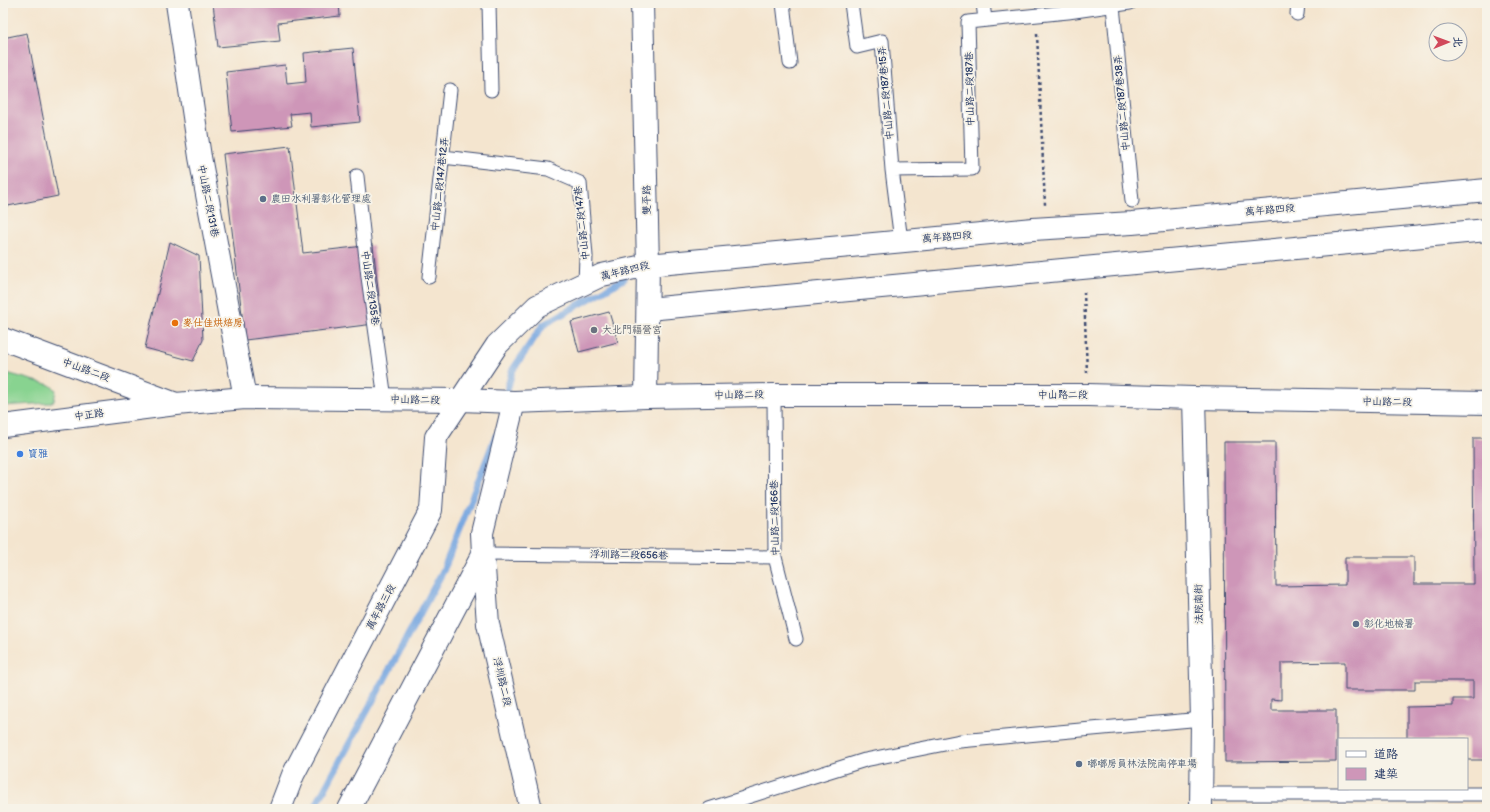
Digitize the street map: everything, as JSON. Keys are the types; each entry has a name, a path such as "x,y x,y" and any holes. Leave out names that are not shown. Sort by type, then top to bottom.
{"street":[{"name":"中山路二段131巷","path":"177,3 200,157 245,398"},
{"name":"雙平路","path":"642,3 648,264 646,397"},
{"name":"萬年路四段","path":"460,400 497,345 537,306 602,275 648,264 901,241 1132,223 1487,190"},
{"path":"648,309 1487,230"},
{"name":"中山路二段","path":"3,339 176,404 245,398 514,402 646,397 774,395 1088,395 1487,403"},
{"name":"法院南街","path":"1194,398 1202,719 1201,802"},
{"name":"萬年路三段","path":"280,809 293,775 431,510 436,437 460,400"},
{"path":"349,809 483,554 482,533 514,402"},
{"name":"中正路","path":"3,426 176,404"},
{"name":"浮圳路二段","path":"483,554 488,624 531,809"}],"lane":[{"path":"488,3 491,90"},
{"path":"783,3 790,63"},
{"name":"中山路二段187巷15弄","path":"851,3 857,47 882,42 892,170"},
{"path":"983,3 986,20"},
{"name":"中山路二段187巷","path":"892,170 972,169 968,22 1130,3"},
{"name":"中山路二段187巷38弄","path":"1113,6 1132,201"},
{"name":"中山路二段147巷12弄","path":"429,277 450,90"},
{"name":"中山路二段147巷","path":"443,157 548,169 580,183 586,256 585,283"},
{"path":"892,170 901,241"},
{"name":"中山路二段135巷","path":"357,176 368,277 385,399"},
{"name":"中山路二段166巷","path":"774,395 774,557 796,639"},
{"name":"浮圳路二段656巷","path":"483,554 774,557"},
{"path":"709,809 865,760 960,741 1202,719"},
{"path":"1201,802 1487,794"}],"path":[{"path":"1036,15 1047,229"},
{"path":"1084,267 1088,395"}],"green space":[{"path":"3,372 50,385 56,390 54,401 49,403 3,406"}],"building":[{"path":"213,3 339,3 340,16 278,23 280,41 218,47"},
{"path":"27,33 58,196 8,206 3,178 3,38"},
{"path":"353,48 360,122 311,127 310,112 290,114 292,126 232,132 226,72 285,65 287,84 306,82 304,53"},
{"name":"農田水利署彰化管理處","path":"290,146 303,253 373,245 382,323 245,340 223,154"},
{"path":"170,242 199,256 203,340 193,361 145,348"},
{"name":"大北門福營宮","path":"609,312 618,342 579,352 571,322"},
{"name":"彰化地檢署","path":"1473,438 1487,438 1487,760 1468,760 1468,738 1407,738 1407,707 1453,706 1453,699 1473,699 1473,681 1415,681 1415,690 1345,690 1345,662 1281,663 1281,700 1271,699 1271,710 1336,710 1336,761 1225,762 1224,442 1275,442 1276,586 1345,585 1345,557 1414,557 1414,584 1474,584"}],"waterway":[{"path":"505,399 512,371 543,325 624,279"},
{"path":"314,809 443,571 496,436"}],"place":[{"name":"農田水利署彰化管理處","path":"263,199"},
{"name":"麥仕佳烘焙房","path":"175,323"},
{"name":"大北門福營宮","path":"594,330"},
{"name":"寶雅","path":"20,454"},
{"name":"彰化地檢署","path":"1356,624"},
{"name":"嘟嘟房員林法院南停車場","path":"1079,764"}]}
